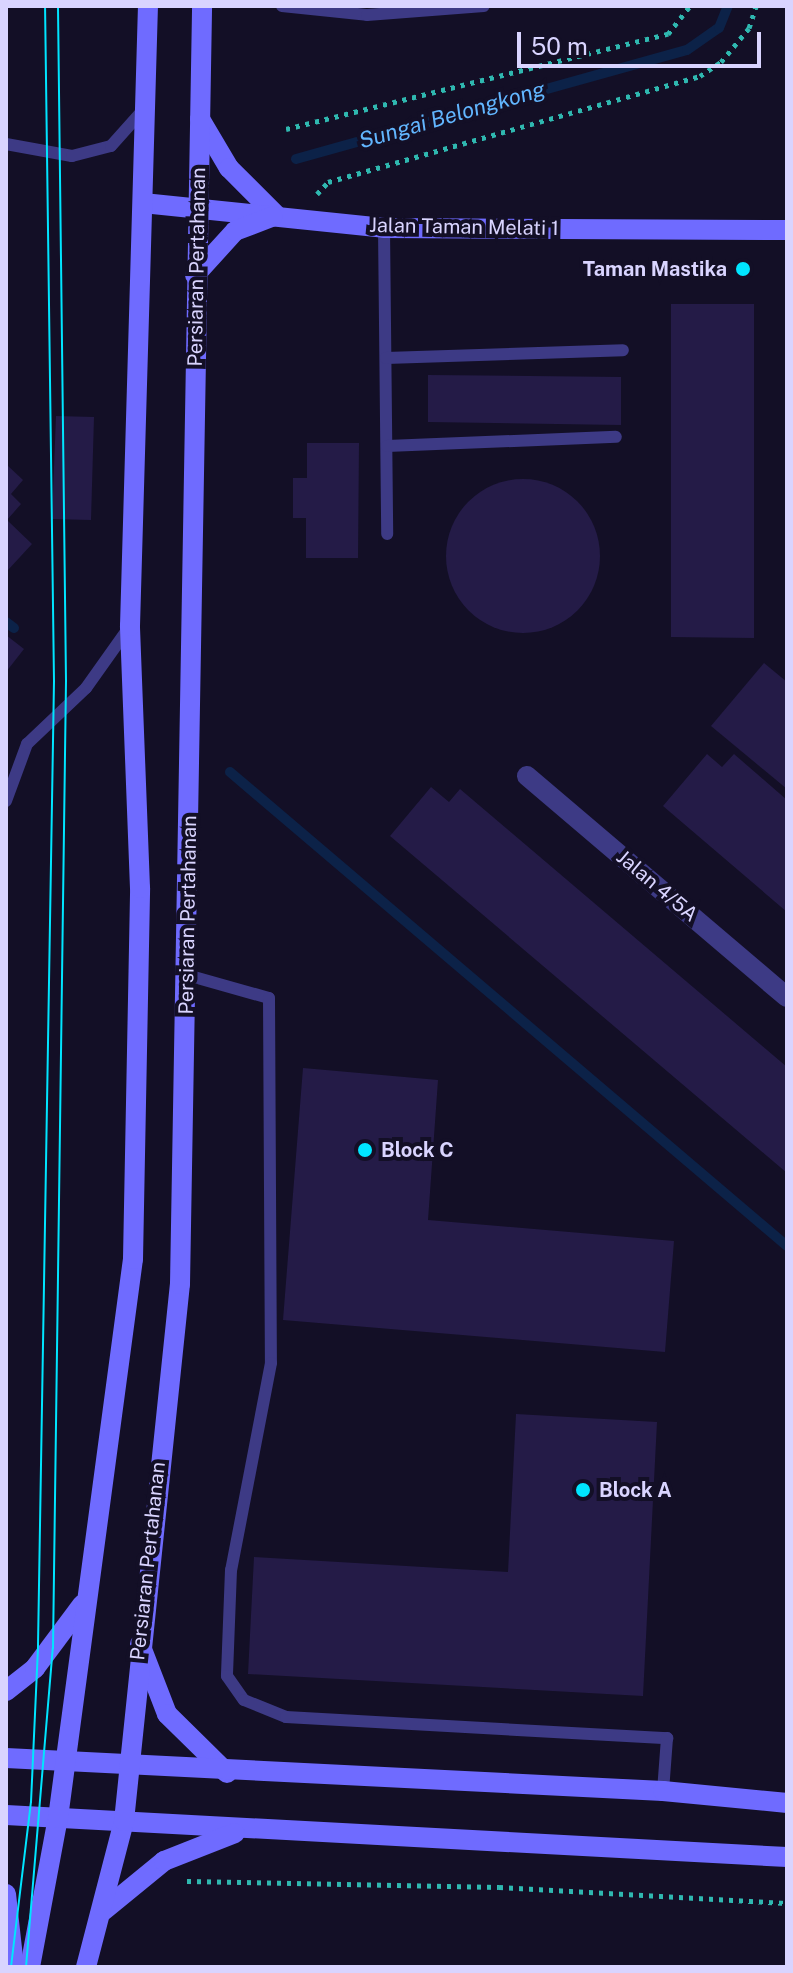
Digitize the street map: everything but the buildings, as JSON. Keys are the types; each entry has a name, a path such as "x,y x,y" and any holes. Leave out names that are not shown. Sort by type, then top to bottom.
{"main road":[{"path":"30,1967 58,1818 62,1762 133,1259 140,888 130,626 148,6"},
{"name":"Persiaran Pertahanan","path":"86,1967 124,1821 139,1640 180,1284 202,6"},
{"path":"195,275 235,231 276,215 229,168 199,118"},
{"name":"Jalan Taman Melati 1","path":"143,203 197,206 384,228 787,230"},
{"path":"6,1691 35,1668 84,1601"},
{"path":"139,1640 167,1714 227,1773"},
{"path":"6,1758 227,1773 663,1791 787,1803"},
{"path":"6,1815 239,1831 787,1857"},
{"path":"103,1911 164,1861 239,1831"},
{"path":"6,1894 14,1967"}],"street":[{"name":"Jalan 4/5A","path":"527,776 787,997"}],"lane":[{"path":"283,6 367,11 484,6"},
{"path":"6,144 72,156 111,146 147,105"},
{"path":"384,228 387,534"},
{"path":"386,358 623,350"},
{"path":"387,446 616,437"},
{"path":"6,801 27,744 86,688 130,626"},
{"path":"187,975 269,998 271,1363 231,1570 227,1676 244,1700 286,1717 667,1738 663,1791"}],"path":[{"path":"286,129 668,34 690,6"},
{"path":"317,194 328,182 700,76 721,62 749,28 756,6"},
{"path":"174,1881 499,1887 787,1903"}],"waterway":[{"name":"Sungai Belongkong","path":"296,159 687,50 719,28 728,6"},
{"path":"6,622 14,628"},
{"path":"230,772 787,1246"}],"tram line":[{"path":"11,1967 31,1802 38,1646 54,681 45,6"},
{"path":"26,1967 53,1648 66,681 58,6"}],"place":[{"name":"Taman Mastika","path":"743,269"},
{"name":"Block C","path":"365,1150"},
{"name":"Block A","path":"583,1490"}]}
